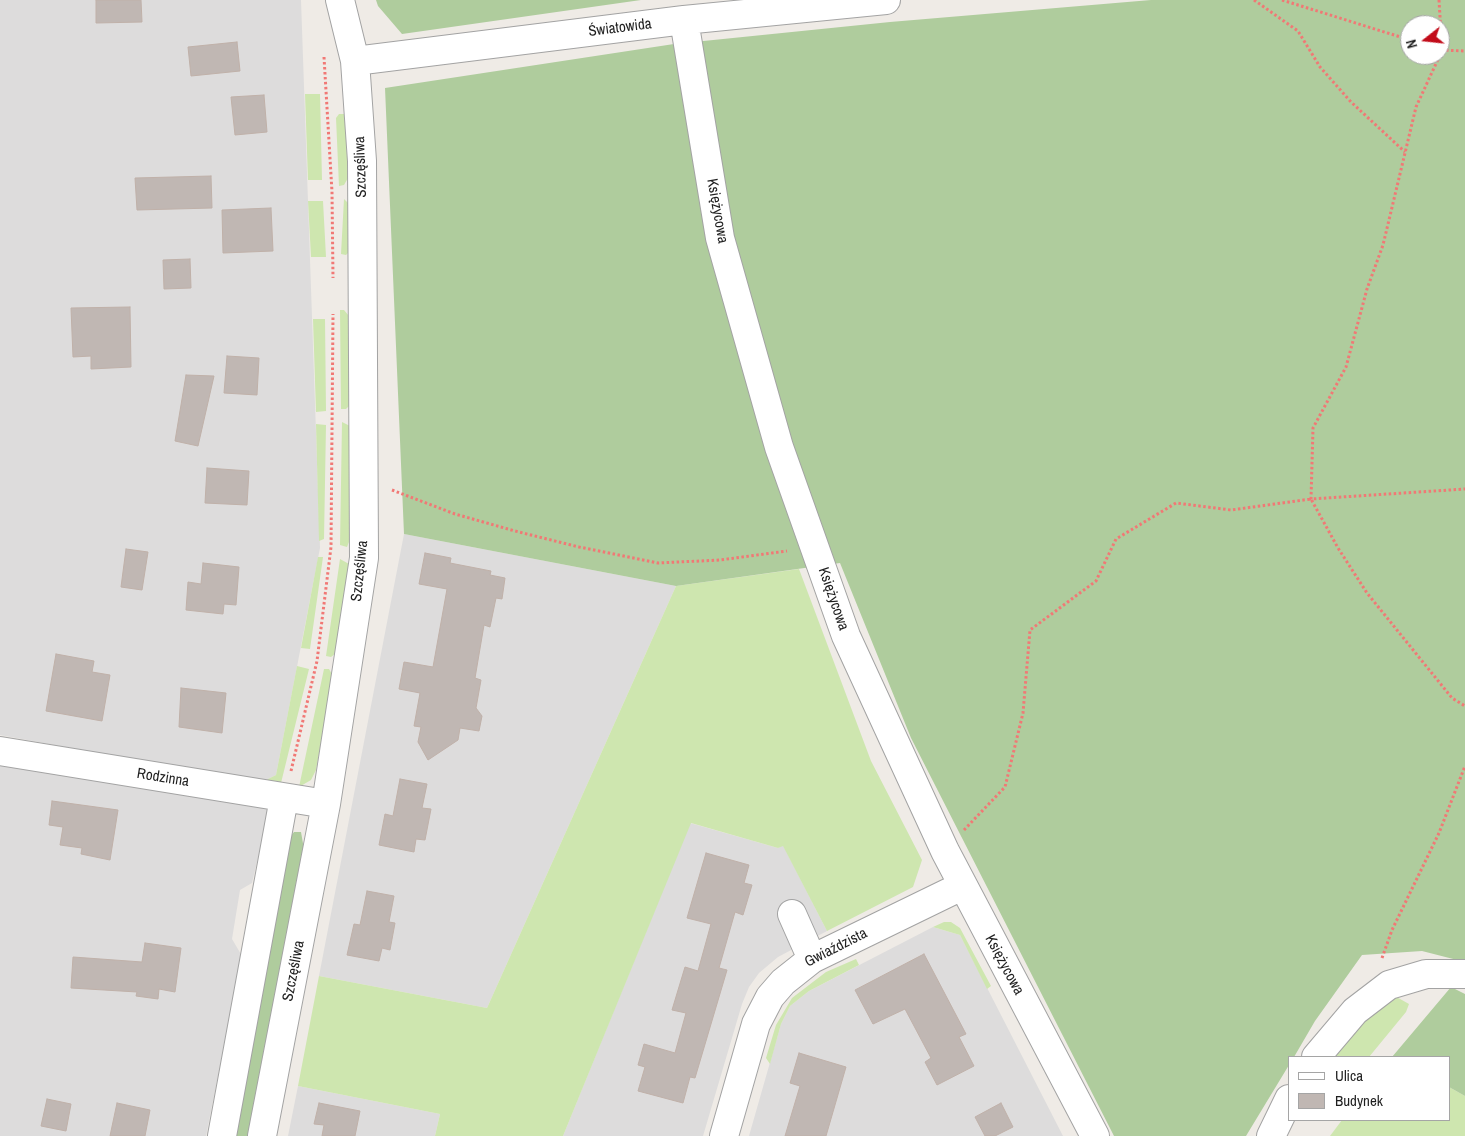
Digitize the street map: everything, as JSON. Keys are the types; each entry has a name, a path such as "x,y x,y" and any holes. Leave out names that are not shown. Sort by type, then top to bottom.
{"street":[{"name":"Szczęśliwa","path":"262,1136 326,804 364,558 362,161 355,60 340,0"},
{"name":"Światowida","path":"355,60 684,20 886,0"},
{"name":"Księżycowa","path":"684,20 720,238 780,447 846,636 962,886 1095,1136"},
{"name":"Rodzinna","path":"0,751 326,804"},
{"path":"222,1136 284,798"},
{"name":"Gwiaździsta","path":"724,1136 761,1014 770,997 783,982 812,959 962,886"},
{"path":"792,914 812,959"},
{"path":"1317,1056 1343,1023 1367,1000 1389,985 1414,976 1439,973 1465,974"},
{"path":"1272,1136 1288,1101"}],"path":[{"path":"1254,0 1298,31 1320,67 1351,102 1405,152"},
{"path":"1282,0 1400,37"},
{"path":"1439,0 1439,15"},
{"path":"1450,52 1465,51"},
{"path":"324,52 332,192 333,279"},
{"path":"1434,65 1416,107 1383,245 1367,289 1346,367 1313,428 1311,499 1367,593 1452,698 1465,706"},
{"path":"284,798 317,661 331,547 333,308"},
{"path":"384,486 422,503 515,531 579,547 658,563 720,560 793,550"},
{"path":"945,851 1005,786 1023,713 1030,630 1096,581 1116,539 1176,503 1231,510 1311,499 1465,489"},
{"path":"1367,1000 1392,930 1439,833 1465,766"}],"shaded area":[{"path":"0,0 301,0 320,548 276,775 260,783 0,735"},
{"path":"404,534 676,586 487,1008 319,976"},
{"path":"0,764 270,807 252,883 240,890 232,939 242,956 206,1136 0,1136"},
{"path":"690,823 778,848 783,845 827,931 778,957 759,973 749,987 742,1004 703,1136 563,1136"},
{"path":"933,927 960,935 1063,1136 749,1136 781,1024 790,1006 809,991"},
{"path":"298,1086 440,1114 435,1136 288,1136"}],"green space":[{"path":"376,0 641,0 402,34 378,6"},
{"path":"1151,0 1465,0 1465,962 1422,951 1362,955 1315,1021 1295,1056 1288,1056 1288,1067 1246,1136 1114,1136 911,738 840,563 676,586 404,534 385,88 674,44 890,22"},
{"path":"305,94 320,94 322,180 308,180"},
{"path":"339,114 345,114 348,178 344,185 339,186 336,118"},
{"path":"344,199 348,203 350,251 346,255 341,254"},
{"path":"308,201 323,201 326,257 311,257"},
{"path":"340,310 344,310 349,316 350,405 346,409 341,409"},
{"path":"313,319 325,319 326,411 316,412"},
{"path":"342,422 350,426 349,542 347,547 340,545"},
{"path":"316,424 326,425 324,539 319,541"},
{"path":"318,557 323,557 310,649 301,648"},
{"path":"340,559 349,564 336,653 331,657 326,656"},
{"path":"799,569 871,761 922,860 913,887 827,931 783,846 778,848 691,823 563,1136 435,1136 440,1114 298,1086 319,976 487,1008 676,586"},
{"path":"297,666 309,669 281,783 260,783 276,775"},
{"path":"324,669 329,669 333,676 316,770 311,780 299,787"},
{"path":"294,832 301,832 304,849 249,1136 229,1136 290,837"},
{"path":"944,922 951,922 960,928 991,986 987,989 960,935 933,927"},
{"path":"856,959 859,965 809,991 790,1006 781,1024 770,1064 766,1058 776,1025 792,998 826,972"},
{"path":"1451,987 1465,994 1465,1096 1450,1088 1450,1056 1393,1056"},
{"path":"1393,995 1409,1004 1406,1012 1370,1056 1336,1056 1343,1041"},
{"path":"1450,1088 1465,1096 1465,1136 1330,1136 1341,1121 1450,1121"}],"building":[{"path":"96,0 141,0 142,22 96,23"},
{"path":"237,42 240,71 191,76 188,47"},
{"path":"264,95 267,132 235,135 231,97"},
{"path":"211,176 212,208 137,210 135,178"},
{"path":"271,208 273,251 223,253 222,210"},
{"path":"190,259 191,288 164,289 163,260"},
{"path":"130,307 131,367 91,369 91,356 73,357 71,308"},
{"path":"227,356 259,358 257,395 224,393"},
{"path":"186,375 214,376 198,446 175,441"},
{"path":"207,468 249,471 247,505 205,503"},
{"path":"126,549 148,552 142,590 121,587"},
{"path":"425,553 451,558 450,563 491,571 490,575 505,578 502,599 496,598 490,627 484,625 475,678 481,680 476,708 482,716 479,731 460,728 458,740 428,760 418,742 421,727 414,726 420,693 399,689 404,662 433,667 447,589 419,584"},
{"path":"203,563 239,567 236,605 224,604 223,614 186,610 188,582 201,584"},
{"path":"56,654 94,661 92,672 110,675 102,721 46,711"},
{"path":"181,688 226,693 222,733 179,727"},
{"path":"400,779 427,784 422,808 431,809 425,840 416,839 414,852 379,845 385,814 393,816"},
{"path":"52,801 118,810 110,860 81,854 82,848 60,845 63,827 49,825"},
{"path":"706,853 749,865 744,883 752,885 743,915 735,912 719,968 727,970 695,1078 690,1077 683,1103 638,1091 645,1067 638,1065 644,1044 675,1053 686,1013 672,1010 685,967 698,971 711,924 687,918"},
{"path":"367,891 394,896 389,922 395,923 390,950 382,948 379,961 347,955 354,924 360,925"},
{"path":"145,943 181,948 175,992 159,989 158,999 136,996 137,992 71,988 73,957 142,962"},
{"path":"924,954 966,1034 959,1037 974,1066 937,1085 925,1062 931,1058 905,1009 873,1024 855,990"},
{"path":"799,1053 846,1067 826,1136 785,1136 800,1086 790,1083"},
{"path":"47,1099 71,1104 66,1131 41,1126"},
{"path":"117,1103 150,1110 145,1136 110,1136"},
{"path":"319,1103 360,1111 355,1136 322,1136 324,1125 314,1124"},
{"path":"1001,1103 1013,1127 995,1136 985,1136 975,1117"}]}
